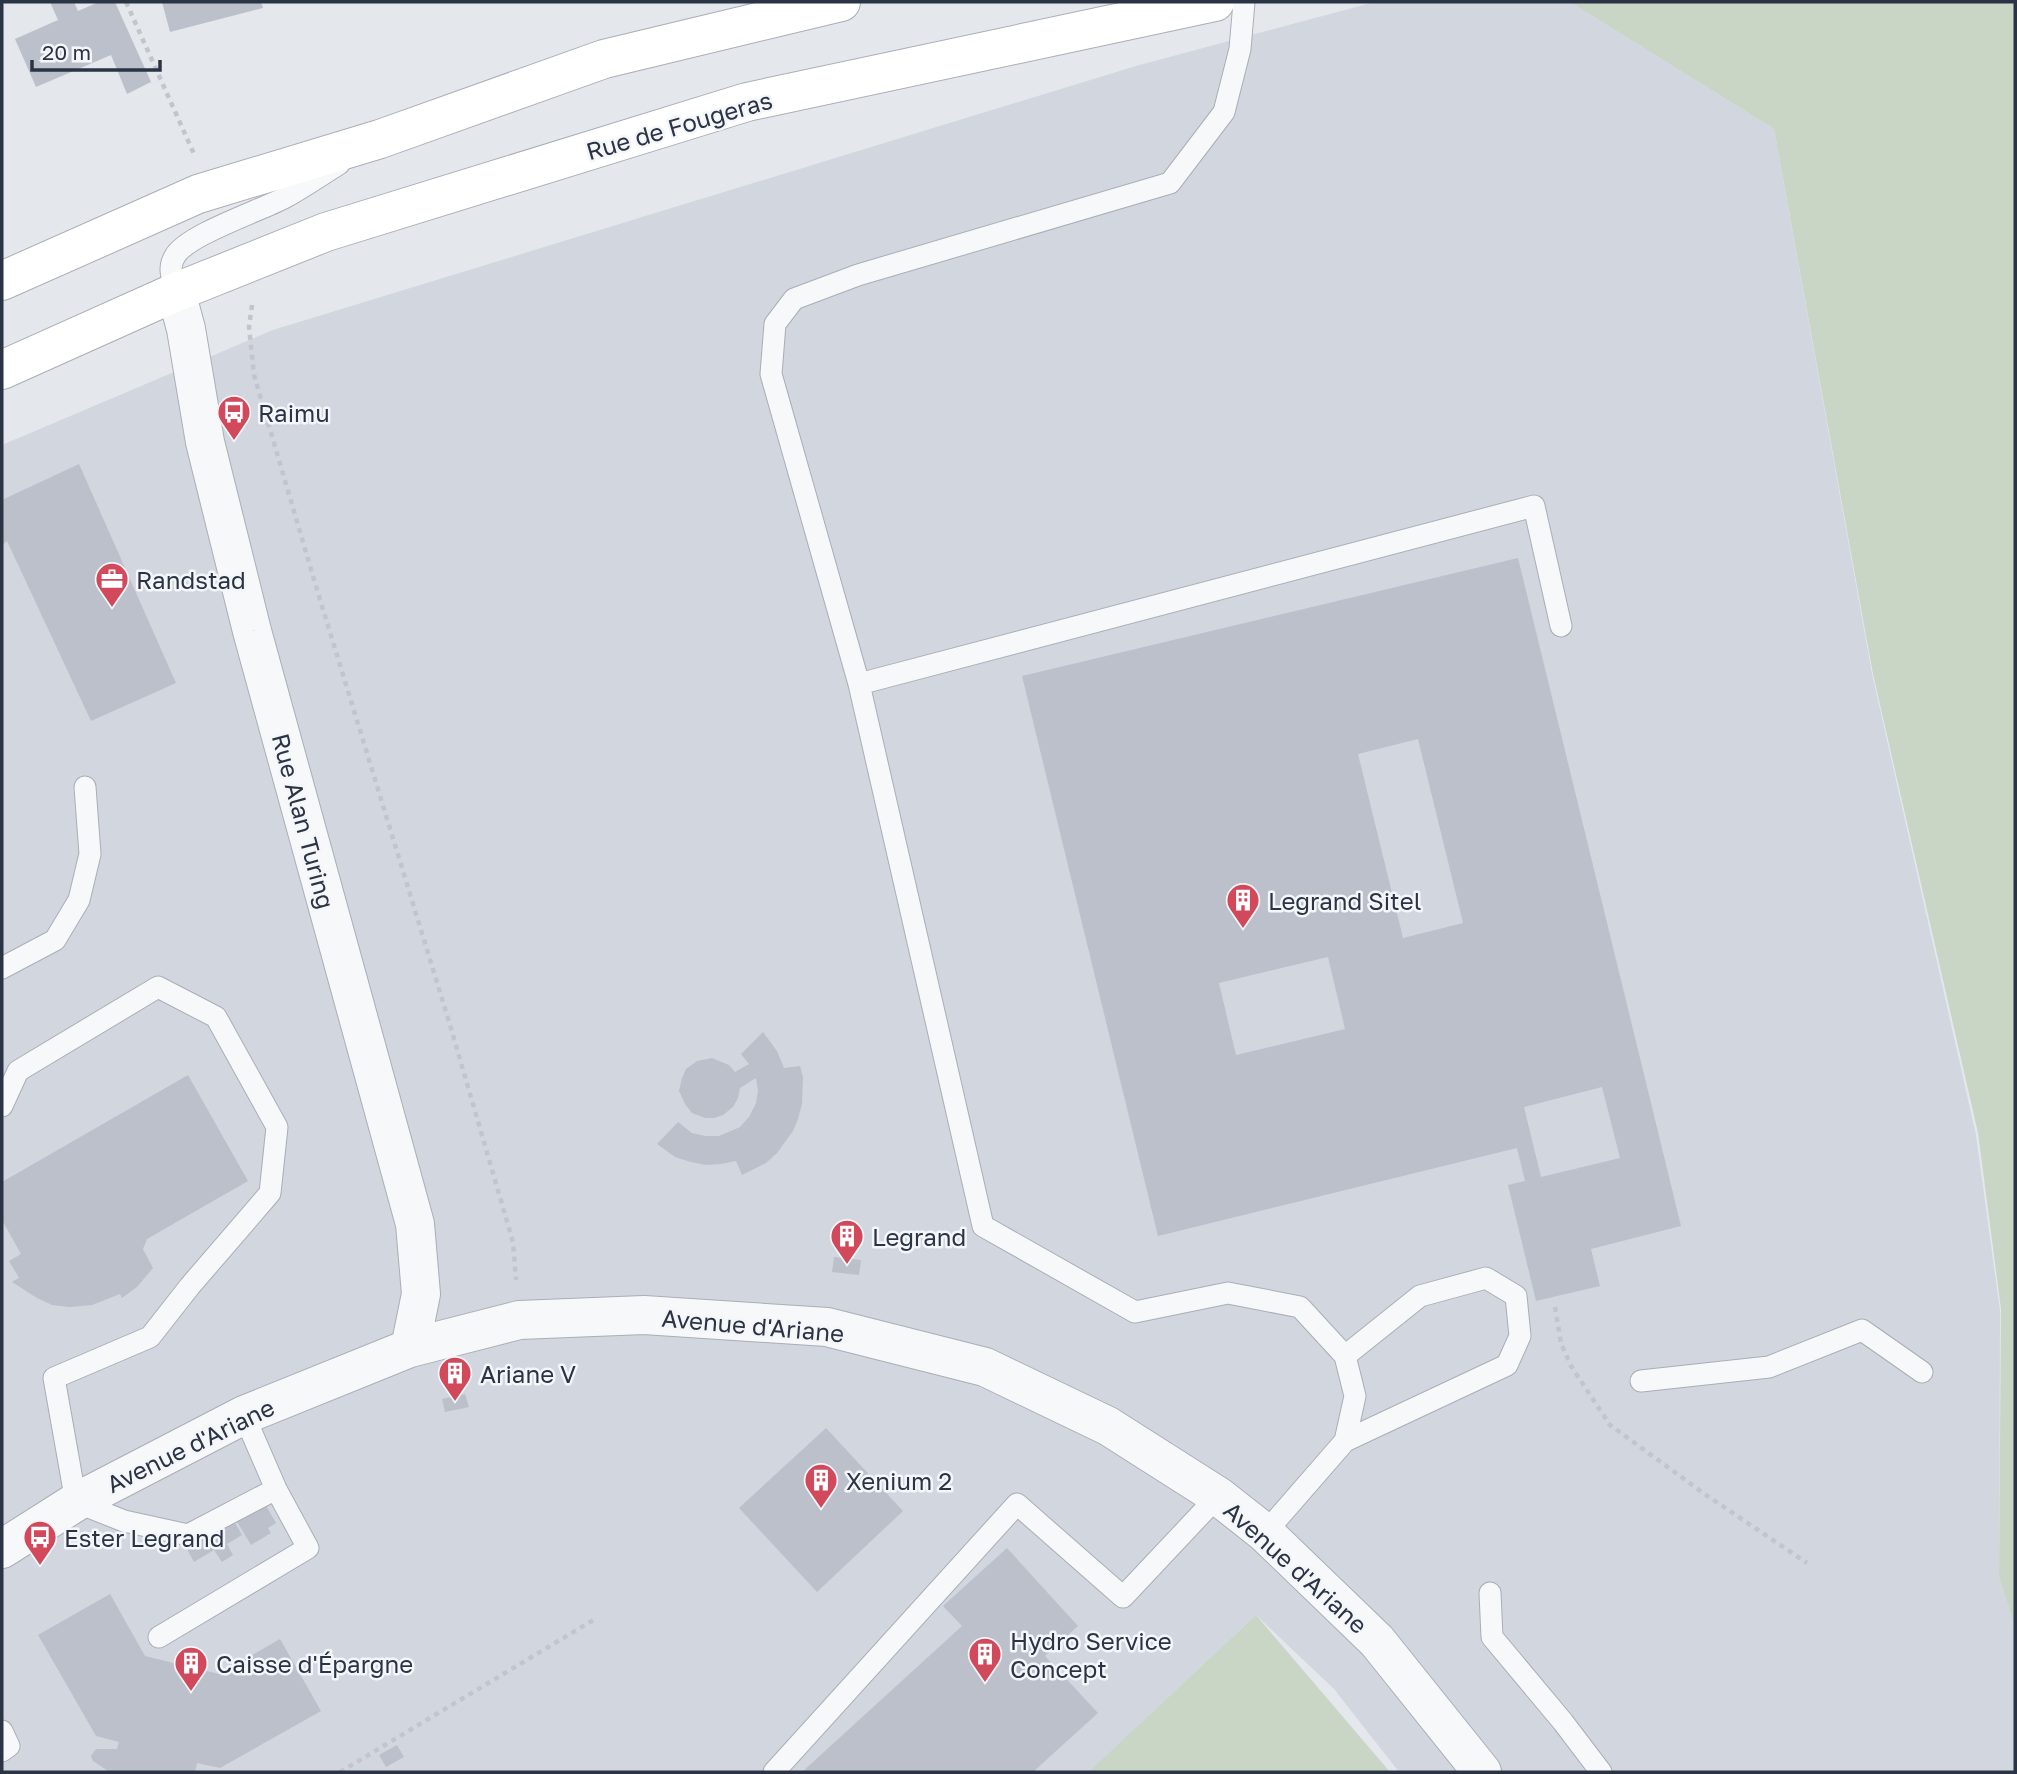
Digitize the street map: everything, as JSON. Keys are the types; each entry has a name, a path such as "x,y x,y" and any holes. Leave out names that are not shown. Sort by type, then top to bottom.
{"main road":[{"path":"2,281 82,243 210,190 380,139 604,60 841,2"},
{"name":"Rue de Fougeras","path":"2,370 176,292 326,232 747,102 1202,3"}],"street":[{"name":"Rue Alan Turing","path":"176,292 186,329 205,442 252,631 415,1224 421,1294 410,1348"},
{"name":"Avenue d'Ariane","path":"2,1549 76,1502 244,1415 410,1348 519,1320 644,1315 827,1327 985,1367 1108,1426 1218,1496 1265,1533 1377,1641 1482,1772"}],"lane":[{"path":"1244,2 1240,49 1224,112 1170,183 858,275 794,299 775,324 771,374 859,684 983,1226 1135,1312 1228,1293 1300,1307 1345,1356 1355,1396 1345,1441"},
{"path":"176,292 170,269 176,255 187,244 283,198 380,139"},
{"path":"859,684 1534,506 1561,626"},
{"path":"2,968 55,940 79,900 90,855 85,787"},
{"path":"2,1106 18,1070 158,987 216,1017 277,1127 270,1193 150,1337 54,1378 76,1502 124,1521 188,1535 276,1489"},
{"path":"1265,1533 1345,1441 1507,1365 1520,1336 1516,1296 1486,1278 1420,1296 1345,1356"},
{"path":"1641,1381 1769,1367 1861,1330 1922,1372"},
{"path":"159,1637 308,1548 276,1489 244,1415"},
{"path":"774,1772 1017,1504 1123,1597 1218,1496"},
{"path":"1490,1593 1492,1637 1601,1772"},
{"path":"2,1731 9,1746 2,1751"}],"path":[{"path":"126,2 210,190"},
{"path":"258,261 249,327 254,375 513,1242 519,1320"},
{"path":"1555,1307 1561,1343 1571,1366 1610,1425 1706,1495 1807,1563"},
{"path":"340,1772 595,1619"}],"shaded area":[{"path":"1375,2 1570,2 1774,129 1872,674 1976,1135 2000,1311 1999,1577 2015,1627 2015,1772 1399,1772 1334,1689 1256,1615 1088,1772 2,1772 2,445 273,330 1136,66"}],"green space":[{"path":"1570,2 2015,2 2015,1627 1999,1577 2001,1309 1978,1133 1873,674 1774,129"},
{"path":"1256,1615 1390,1772 1088,1772"}],"building":[{"path":"50,2 74,2 78,11 99,2 115,2 151,82 127,94 111,55 36,87 15,39 58,20"},
{"path":"162,2 261,2 263,8 170,32"},
{"path":"79,464 176,683 91,721 7,541 2,545 2,500"},
{"name":"Legrand Sitel","path":"1518,558 1681,1226 1591,1249 1600,1286 1536,1301 1508,1185 1525,1181 1517,1148 1158,1236 1022,676","holes":["1418,739 1463,923 1403,938 1358,754","1328,957 1345,1029 1236,1055 1219,983","1602,1087 1620,1158 1541,1177 1524,1107"]},
{"path":"763,1032 777,1051 784,1068 800,1066 803,1077 802,1104 798,1119 777,1153 766,1163 742,1175 736,1161 706,1165 691,1162 675,1157 657,1144 678,1122 692,1133 705,1136 719,1136 740,1127 756,1103 756,1078 740,1088 733,1107 723,1115 705,1118 692,1113 685,1104 679,1091 682,1078 686,1069 697,1061 712,1058 729,1065 735,1072 749,1064 741,1054"},
{"path":"188,1075 248,1181 147,1239 143,1249 153,1268 137,1287 122,1298 120,1294 92,1305 52,1305 12,1282 19,1278 9,1261 21,1254 2,1220 2,1182"},
{"name":"Legrand","path":"834,1257 861,1260 859,1275 832,1272"},
{"name":"Ariane V","path":"465,1394 469,1407 445,1412 442,1399"},
{"name":"Xenium 2","path":"826,1428 903,1511 817,1592 739,1508"},
{"path":"265,1504 276,1523 268,1528 271,1533 251,1545 236,1520"},
{"path":"234,1521 242,1535 227,1544 233,1555 222,1562 214,1550 194,1562 187,1549"},
{"name":"Hydro Service Concept","path":"1007,1548 1078,1626 1045,1656 1098,1713 1033,1772 802,1772 962,1626 943,1606"},
{"name":"Caisse d'Épargne","path":"110,1594 145,1656 219,1674 280,1639 321,1711 220,1768 197,1763 195,1772 108,1771 93,1761 91,1756 96,1749 117,1749 119,1742 96,1736 38,1635"},
{"path":"397,1745 404,1757 386,1767 379,1755"}],"place":[{"name":"Raimu","path":"234,442"},
{"name":"Randstad","path":"112,609"},
{"name":"Legrand Sitel","path":"1243,930"},
{"name":"Legrand","path":"847,1266"},
{"name":"Ariane V","path":"455,1403"},
{"name":"Xenium 2","path":"821,1510"},
{"name":"Ester Legrand","path":"40,1567"},
{"name":"Hydro Service Concept","path":"985,1684"},
{"name":"Caisse d'Épargne","path":"191,1693"}]}
